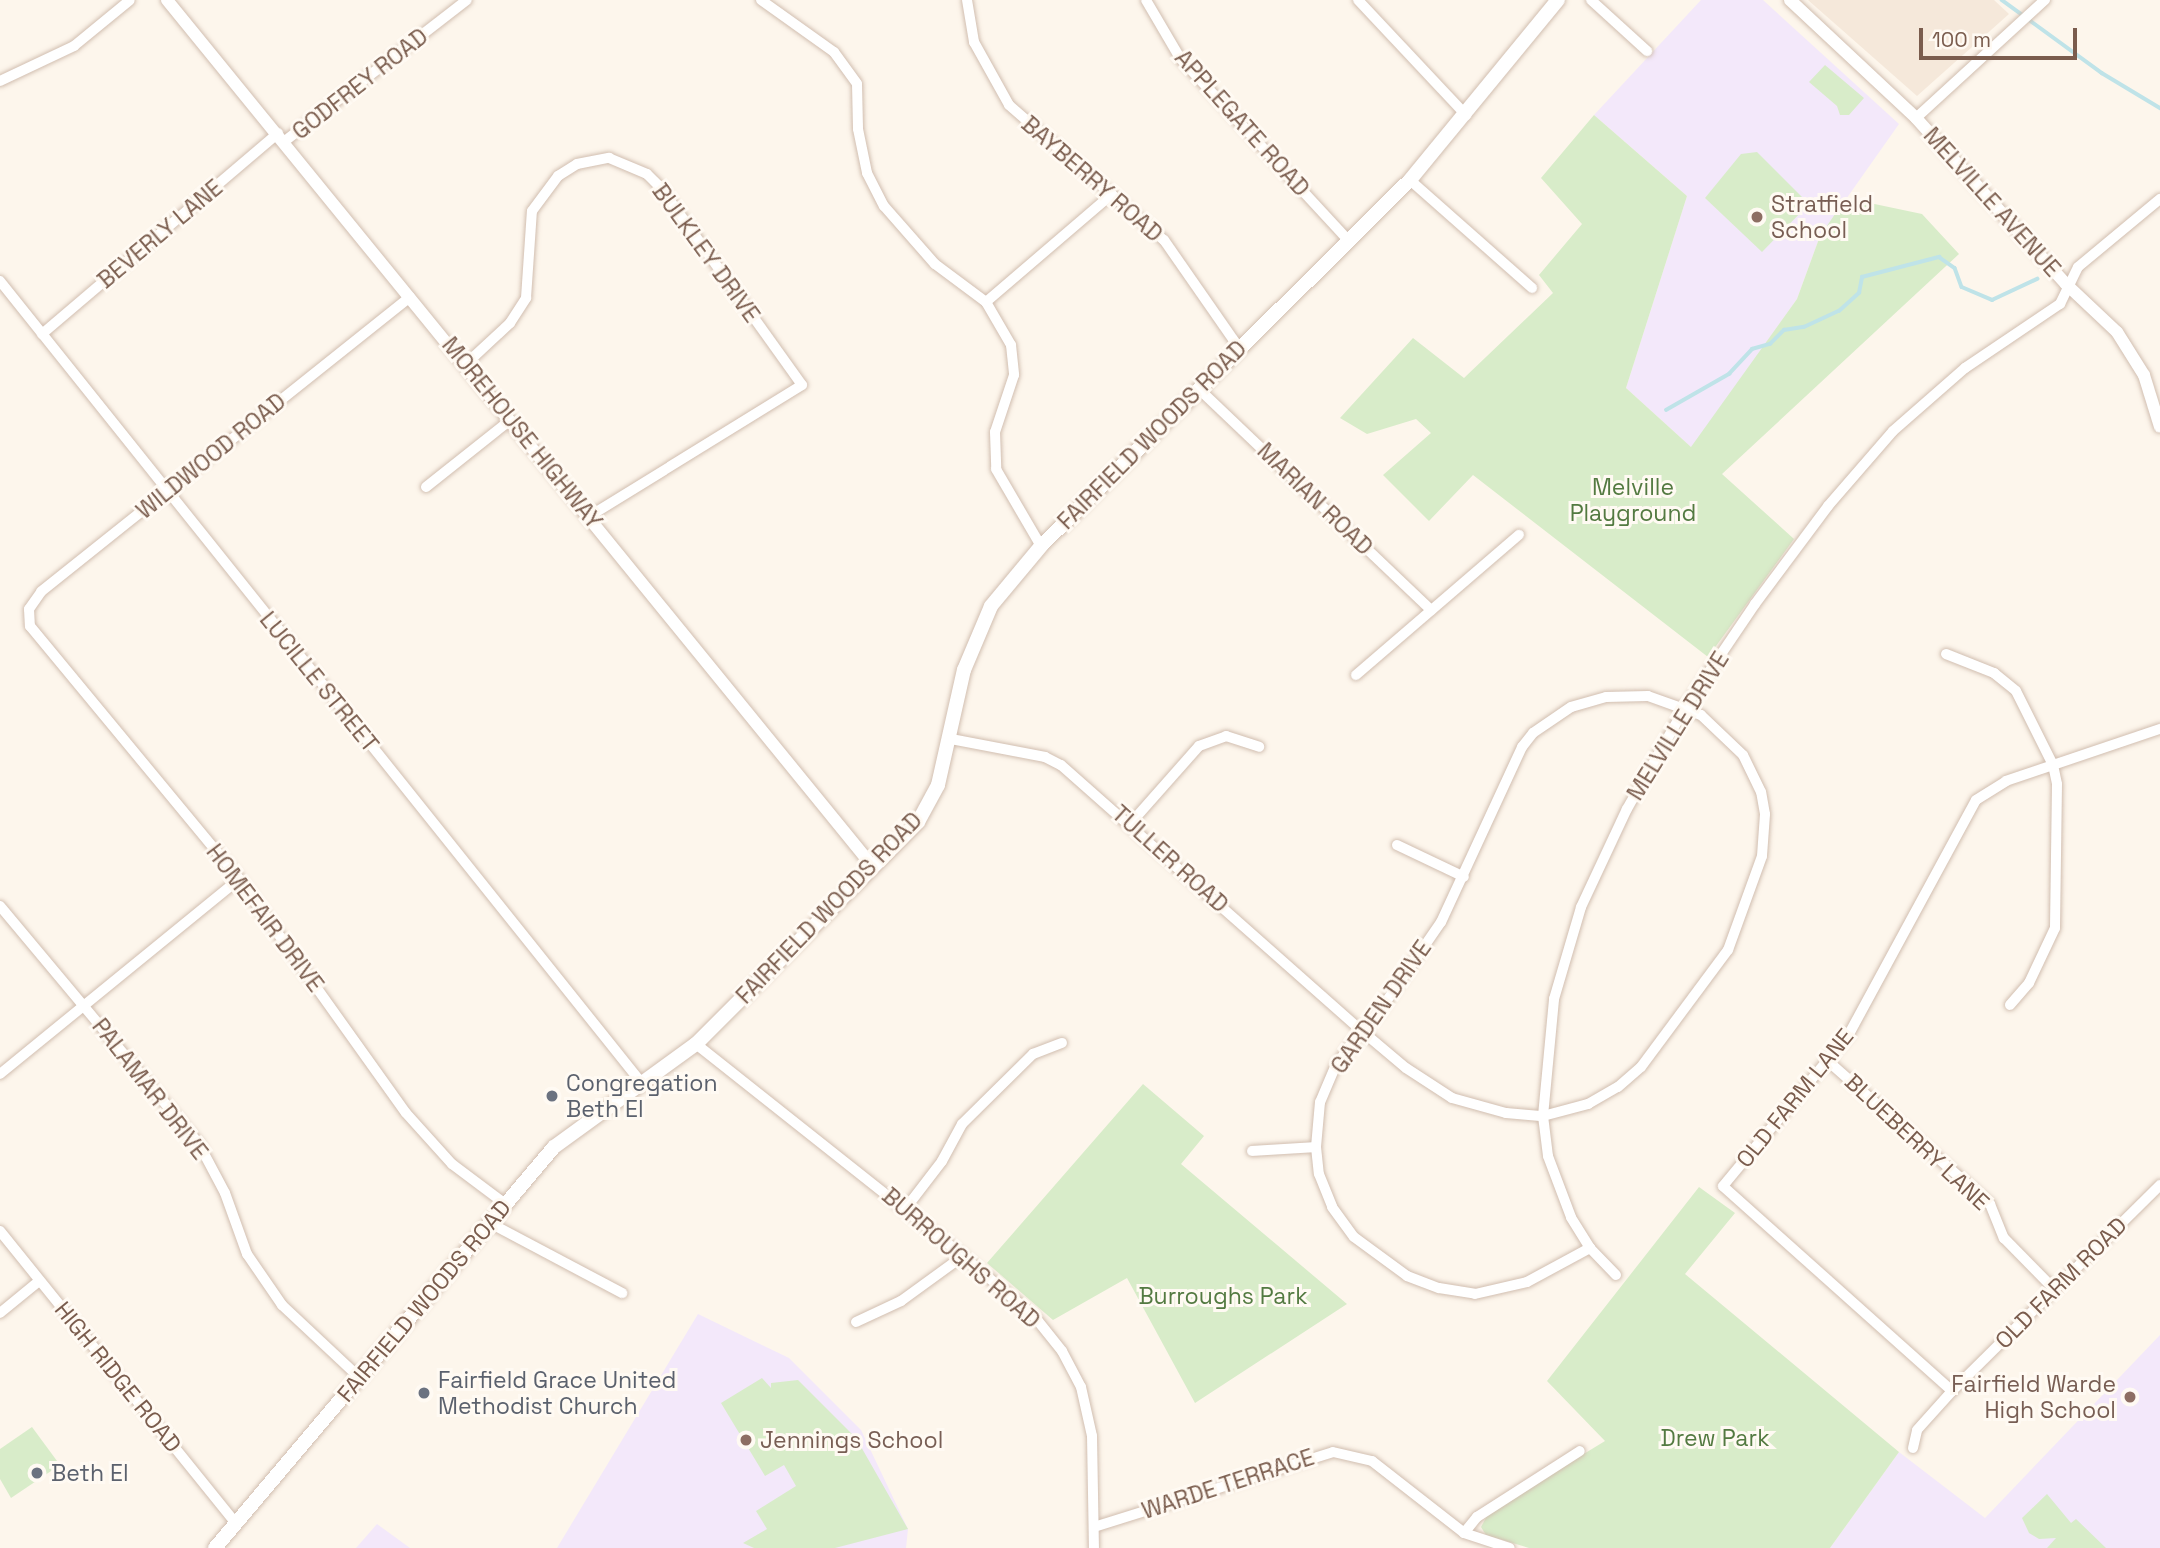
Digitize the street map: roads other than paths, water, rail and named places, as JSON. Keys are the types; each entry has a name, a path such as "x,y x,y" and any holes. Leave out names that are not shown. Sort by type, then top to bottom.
{"main road":[{"name":"FAIRFIELD WOODS ROAD","path":"215,1548 554,1147 640,1081 696,1044 918,822 939,785 964,670 991,606 1041,546 1347,239 1410,180 1558,0"}],"street":[{"path":"0,81 74,46 130,0"},
{"name":"MOREHOUSE HIGHWAY","path":"167,0 467,363 509,421 590,516 874,868"},
{"name":"GODFREY ROAD","path":"282,137 467,0"},
{"path":"762,0 834,52 857,84 858,129 867,173 884,206 935,264 986,302 1011,345 1014,374 995,432 996,469 1041,546"},
{"name":"BAYBERRY ROAD","path":"967,0 974,42 996,87 1023,120 1164,240 1239,348"},
{"name":"APPLEGATE ROAD","path":"1146,0 1180,58 1347,239"},
{"path":"1358,0 1466,115"},
{"path":"1591,0 1647,51"},
{"name":"MELVILLE AVENUE","path":"1790,0 1916,118 2066,284 2117,332 2144,375 2160,426"},
{"path":"1916,118 2045,0"},
{"name":"BEVERLY LANE","path":"42,334 282,137"},
{"name":"BULKLEY DRIVE","path":"467,363 510,323 526,298 533,211 558,176 577,164 609,158 647,174 661,188 802,385 590,516"},
{"path":"1410,180 1532,288"},
{"path":"986,302 1112,194"},
{"name":"MELVILLE DRIVE","path":"1616,1275 1590,1248 1559,1187 1543,1116 1554,999 1581,908 1627,809 1686,706 1828,506 1893,431 1965,368 2060,304 2066,284 2078,267 2160,199"},
{"name":"LUCILLE STREET","path":"0,281 166,493 640,1081"},
{"name":"WILDWOOD ROAD","path":"30,626 29,609 41,592 410,297"},
{"name":"MARIAN ROAD","path":"1198,388 1432,610"},
{"path":"426,487 509,421"},
{"path":"1356,674 1519,535"},
{"name":"HOMEFAIR DRIVE","path":"30,626 239,879 406,1113 453,1164 504,1203"},
{"path":"1946,654 1994,673 2016,691 2053,765 2059,884 2055,928 2029,983 2010,1005"},
{"name":"GARDEN DRIVE","path":"1590,1248 1527,1282 1475,1294 1439,1288 1408,1276 1353,1237 1332,1207 1319,1174 1316,1147 1320,1102 1335,1068 1421,953 1464,877 1522,747 1547,722 1571,707 1606,697 1648,696 1686,706"},
{"name":"TULLER ROAD","path":"951,739 1045,757 1078,778 1362,1031 1452,1098 1506,1113 1543,1116 1588,1104 1618,1087 1641,1067 1728,950 1746,903 1766,835 1761,792 1743,755 1686,706"},
{"name":"OLD FARM LANE","path":"1952,1391 1723,1186 1829,1062 1849,1034 1976,800 2006,781 2160,729"},
{"path":"1130,824 1199,746 1226,736 1259,747"},
{"path":"1397,845 1464,877"},
{"path":"0,1074 239,879"},
{"name":"PALAMAR DRIVE","path":"0,906 199,1144 225,1193 247,1254 282,1305 360,1378"},
{"path":"906,1208 942,1161 962,1124 1033,1054 1062,1043"},
{"name":"BURROUGHS ROAD","path":"696,1044 963,1255 1034,1316 1062,1351 1081,1387 1092,1436 1094,1548"},
{"name":"BLUEBERRY LANE","path":"1829,1062 1990,1204 2004,1238 2054,1289"},
{"path":"1252,1151 1316,1147"},
{"name":"OLD FARM ROAD","path":"1913,1448 1917,1430 1952,1391 2160,1185"},
{"path":"488,1222 622,1293"},
{"name":"HIGH RIDGE ROAD","path":"0,1231 236,1524"},
{"path":"856,1321 901,1301 963,1255"},
{"path":"0,1313 39,1281"},
{"path":"1464,1532 1477,1517 1580,1451"},
{"name":"WARDE TERRACE","path":"1094,1527 1333,1452 1372,1461 1464,1532 1510,1548"}],"waterway":[{"path":"2002,0 2102,73 2160,108"},
{"path":"1666,410 1729,374 1752,349 1770,344 1784,330 1804,327 1839,311 1859,293 1862,277 1939,257 1955,268 1962,287 1992,300 2037,279"}],"place":[{"name":"Stratfield School","path":"1757,217"},
{"name":"Congregation Beth El","path":"552,1096"},
{"name":"Fairfield Grace United Methodist Church","path":"424,1393"},
{"name":"Fairfield Warde High School","path":"2130,1397"},
{"name":"Jennings School","path":"746,1440"},
{"name":"Beth El","path":"37,1473"}],"park label":[{"name":"Melville Playground","path":"1633,500"},
{"name":"Burroughs Park","path":"1223,1296"},
{"name":"Drew Park","path":"1715,1438"}]}
